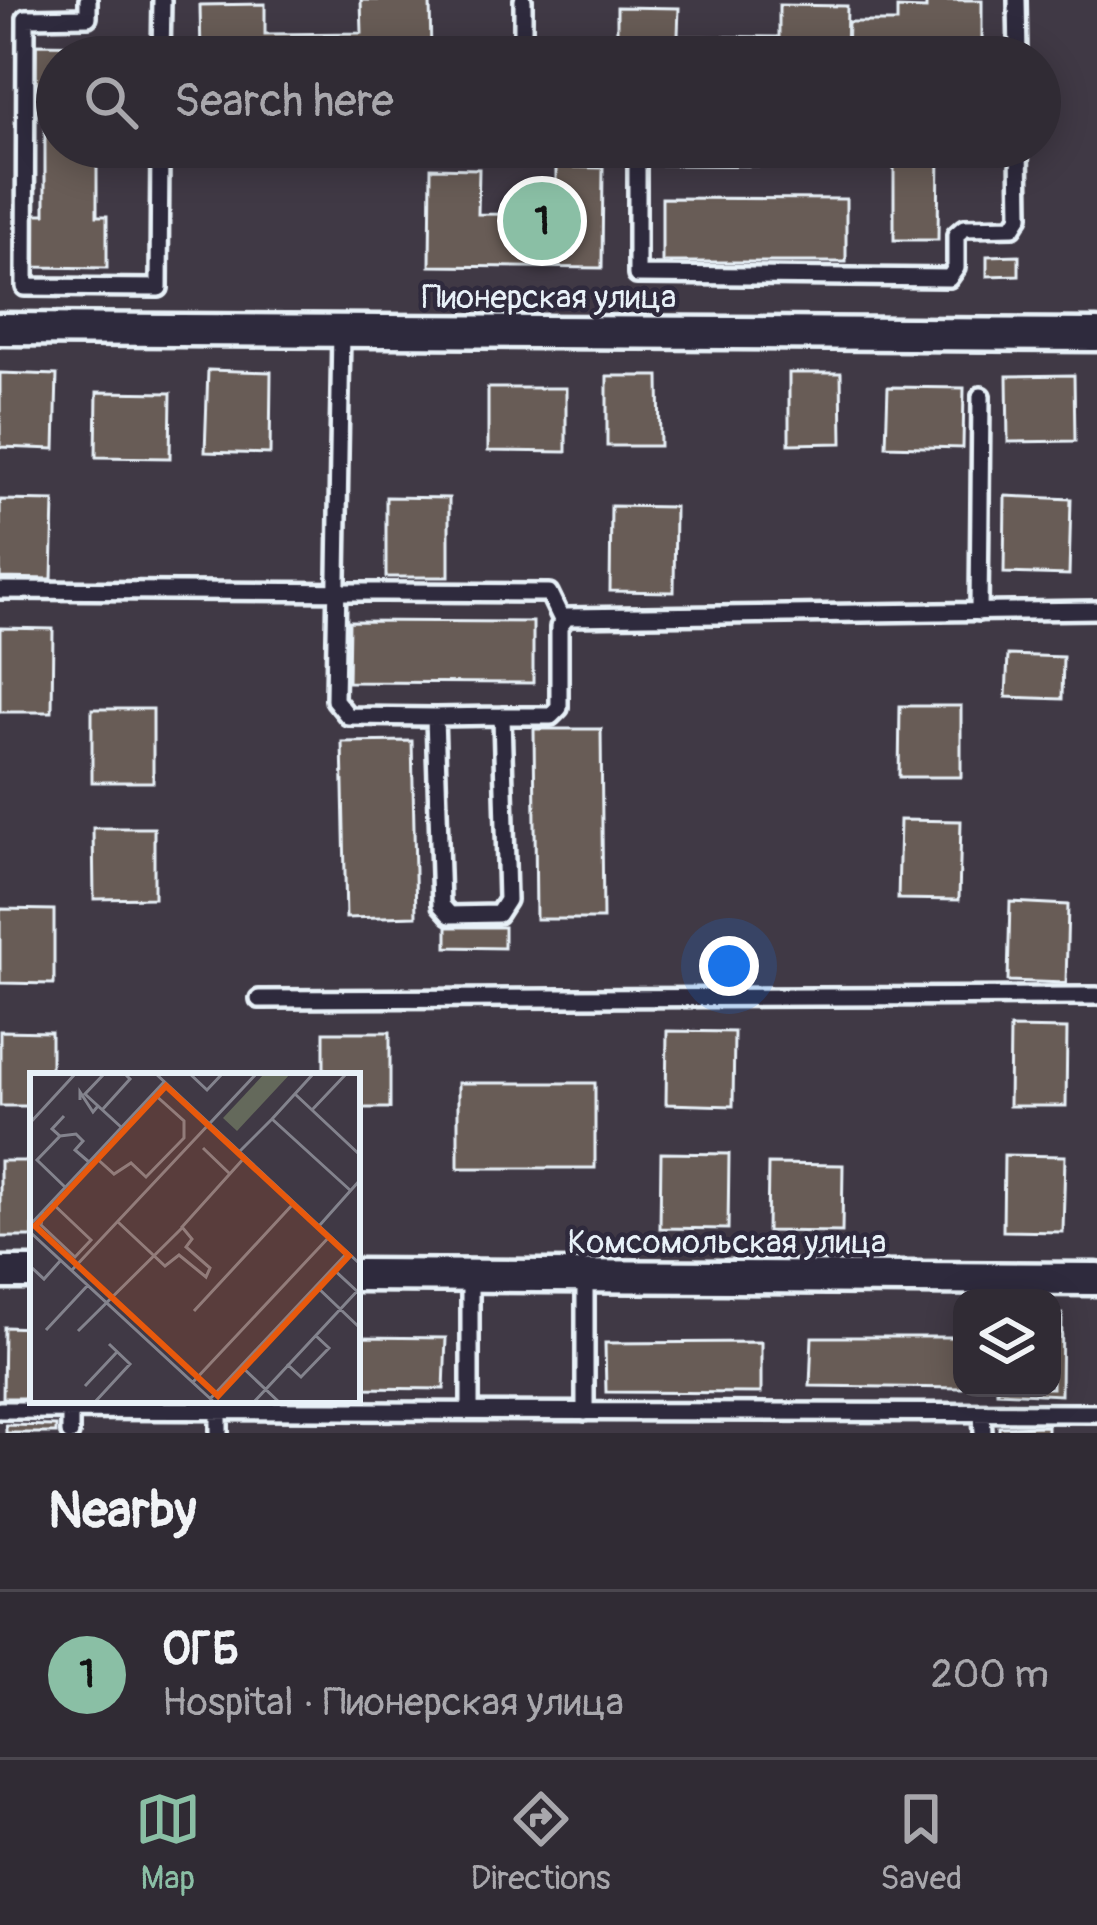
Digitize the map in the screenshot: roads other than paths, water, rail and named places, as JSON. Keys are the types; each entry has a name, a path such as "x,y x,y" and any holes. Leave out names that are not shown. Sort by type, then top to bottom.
{"street":[{"name":"Пионерская улица","path":"0,328 1097,335"},
{"name":"Комсомольская улица","path":"360,1275 1097,1279"}],"lane":[{"path":"88,0 88,17 26,19 25,287 159,288 160,168"},
{"path":"161,0 161,36"},
{"path":"523,0 523,36"},
{"path":"1017,0 1018,36"},
{"path":"633,168 637,275 949,278 956,268 956,235 964,228 1013,227 1021,216 1020,168"},
{"path":"340,331 335,700 348,716 550,716 559,708 559,627 567,617 1097,610"},
{"path":"979,612 981,396"},
{"path":"0,590 549,593 563,622"},
{"path":"435,717 441,905 450,915 498,914 506,900 502,716"},
{"path":"259,999 1097,996"},
{"path":"470,1275 470,1411"},
{"path":"585,1276 585,1412"},
{"path":"0,1410 1097,1413"},
{"path":"70,1410 70,1433"},
{"path":"219,1411 219,1433"},
{"path":"844,1433 845,1412"},
{"path":"982,1413 982,1433"}],"place":[{"name":"ОГБ","path":"542,221"}]}
